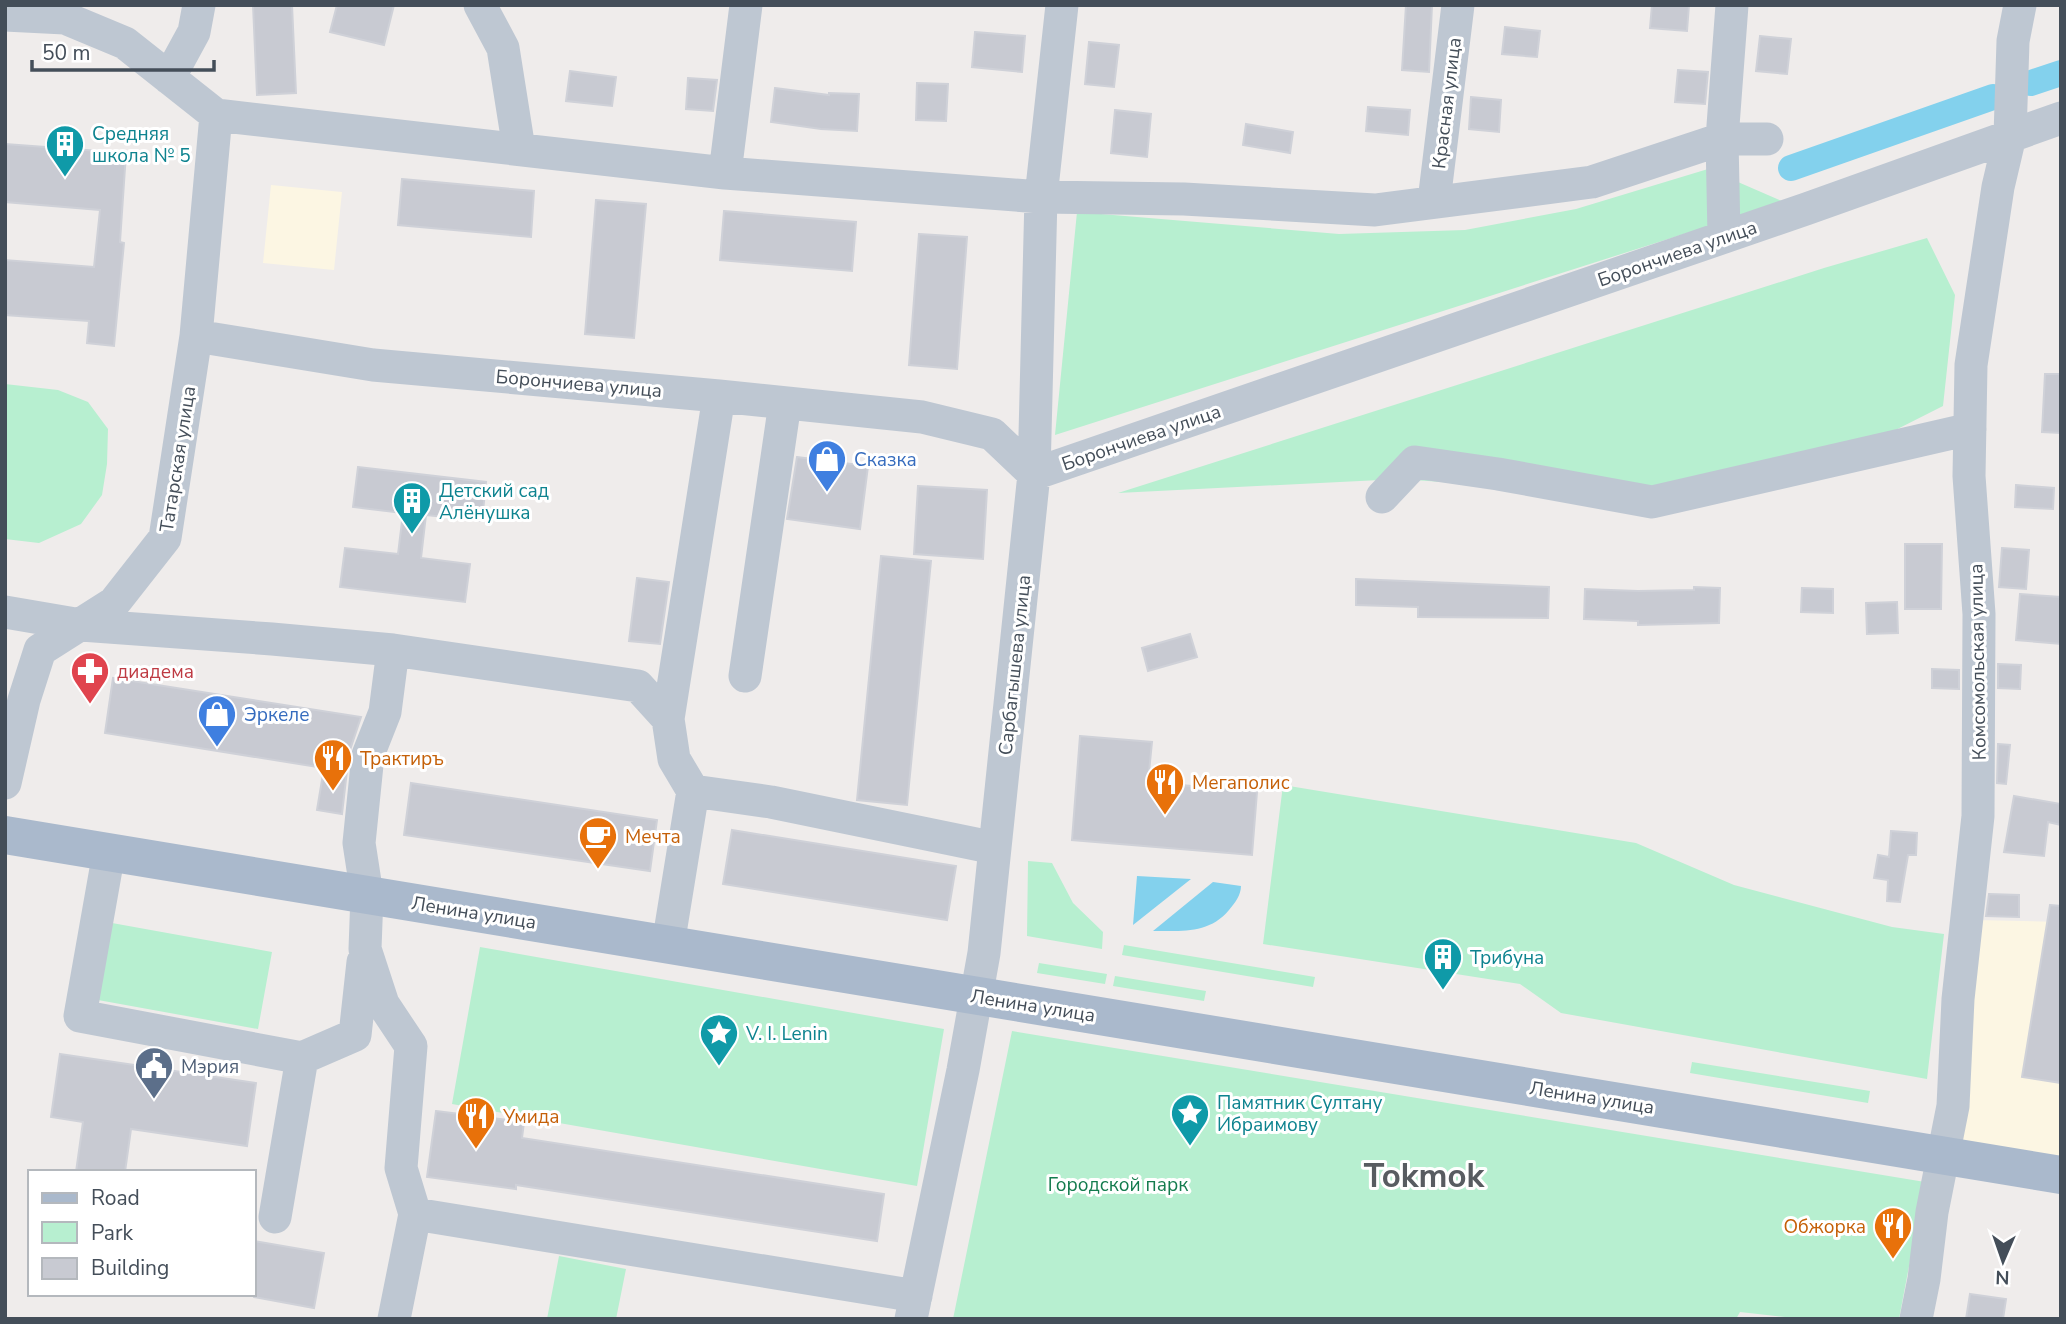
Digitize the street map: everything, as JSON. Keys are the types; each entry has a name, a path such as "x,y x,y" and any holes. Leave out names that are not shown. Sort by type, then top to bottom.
{"main road":[{"name":"Ленина улица","path":"5,835 2061,1175"}],"street":[{"path":"169,78 194,33 199,5"},
{"path":"480,5 503,48 519,149"},
{"path":"725,173 746,5"},
{"name":"Сарбагышева улица","path":"913,1307 985,953 1034,474 1041,197 1062,5"},
{"name":"Красная улица","path":"1434,201 1458,5"},
{"path":"1724,236 1722,139 1732,5"},
{"name":"Комсомольская улица","path":"1916,1319 1953,1106 1958,999 1978,816 1979,614 1969,476 1971,365 1998,187 2010,136 2013,41 2020,5"},
{"path":"5,15 66,12 125,43 216,115 725,173 1041,197 1184,199 1375,209 1592,182 1722,139 1767,139"},
{"name":"Татарская улица","path":"5,783 24,700 40,650 114,603 165,538 197,337 216,115"},
{"name":"Борончиева улица","path":"197,337 373,365 922,417 992,434 1034,474 2061,118"},
{"path":"668,945 693,791 674,759 668,719 719,396"},
{"path":"745,676 785,403"},
{"path":"1382,497 1415,462 1652,502 1970,429"},
{"path":"5,612 81,625 393,650 638,686 668,719"},
{"path":"109,852 80,1016 302,1058 355,1035 365,949 366,895 359,843 368,755 385,712 393,650"},
{"path":"693,791 771,802 995,848"},
{"path":"365,949 383,1004 411,1046 401,1168 415,1214 394,1319"},
{"path":"275,1217 302,1058"},
{"path":"415,1214 913,1307"}],"shaded area":[{"path":"271,185 342,192 334,270 263,263"},
{"path":"1975,920 2061,922 2061,1164 1955,1147"}],"green space":[{"path":"1708,169 1784,202 1055,435 1077,212 1339,234 1465,230 1576,209"},
{"path":"1927,238 1955,295 1943,406 1844,456 1670,492 1568,491 1400,479 1118,493 1824,268"},
{"path":"5,384 58,390 88,402 108,429 107,464 102,495 81,524 39,543 5,539"},
{"path":"1283,785 1636,843 1734,885 1892,927 1944,934 1927,1079 1561,1013 1520,984 1263,944"},
{"path":"1028,861 1052,863 1073,903 1103,932 1102,949 1027,936"},
{"path":"112,923 272,952 258,1029 98,1000"},
{"path":"1124,945 1315,977 1313,987 1122,955"},
{"path":"480,947 944,1029 917,1186 452,1104"},
{"path":"1039,963 1107,974 1105,984 1037,973"},
{"path":"1115,976 1206,991 1204,1001 1113,986"},
{"name":"Городской парк","path":"1012,1031 1925,1182 1899,1319 1804,1319 1740,1312 1736,1319 953,1319"},
{"path":"1692,1062 1870,1091 1868,1103 1690,1073"},
{"path":"559,1256 626,1269 616,1319 547,1319"}],"water":[{"path":"1137,876 1191,879 1133,925"},
{"path":"1213,882 1241,886 1235,902 1221,918 1194,930 1153,931"}],"building":[{"path":"253,5 292,5 296,93 257,95"},
{"path":"337,5 394,5 384,45 330,32"},
{"path":"1406,5 1432,5 1429,72 1402,70"},
{"path":"1652,5 1689,5 1687,31 1650,28"},
{"path":"1505,27 1540,31 1537,57 1502,54"},
{"path":"975,32 1025,36 1022,72 972,67"},
{"path":"1760,36 1791,39 1787,74 1756,71"},
{"path":"1089,42 1119,45 1114,87 1085,84"},
{"path":"1678,70 1708,72 1705,104 1675,102"},
{"path":"570,71 616,77 612,106 566,101"},
{"path":"688,78 717,80 713,111 686,109"},
{"path":"917,83 948,84 946,121 916,120"},
{"path":"775,88 829,95 859,94 857,131 771,122"},
{"path":"1471,97 1501,100 1499,132 1469,129"},
{"path":"1368,107 1410,110 1408,135 1366,131"},
{"path":"1115,110 1151,114 1147,157 1111,153"},
{"path":"1246,124 1293,132 1290,153 1243,145"},
{"path":"5,144 126,153 120,242 124,243 114,346 87,343 89,321 5,315 5,260 94,267 100,210 5,202"},
{"path":"402,179 534,191 531,237 398,225"},
{"path":"596,200 646,204 634,338 585,334"},
{"path":"724,211 856,222 852,271 720,260"},
{"path":"919,234 967,237 957,369 909,365"},
{"path":"2045,374 2061,374 2061,433 2042,432"},
{"name":"Сказка","path":"797,457 868,466 860,529 787,519"},
{"name":"Детский сад Алёнушка","path":"358,467 486,482 482,521 426,515 421,558 470,564 465,602 340,587 345,548 398,554 403,513 353,507"},
{"path":"2016,485 2054,488 2053,509 2015,507"},
{"path":"918,486 987,490 983,559 914,554"},
{"path":"1905,544 1942,544 1941,609 1905,609"},
{"path":"2002,548 2029,550 2026,589 1999,587"},
{"path":"881,556 931,561 907,805 857,800"},
{"path":"637,578 669,582 660,644 629,641"},
{"path":"1356,579 1549,587 1548,618 1418,617 1418,607 1356,605"},
{"path":"1694,587 1720,588 1719,623 1638,625 1638,621 1584,619 1585,589 1694,590"},
{"path":"1802,588 1833,589 1833,613 1801,612"},
{"path":"2020,594 2061,597 2061,644 2016,640"},
{"path":"1897,602 1898,633 1867,634 1866,603"},
{"path":"1190,634 1197,657 1148,671 1142,648"},
{"path":"1998,664 2021,665 2020,689 1998,688"},
{"path":"1932,669 1959,670 1959,689 1932,688"},
{"path":"113,678 361,717 349,753 342,814 317,810 324,768 105,733"},
{"name":"Мегаполис","path":"1080,736 1152,742 1148,782 1257,792 1252,855 1072,840"},
{"path":"1998,744 2010,745 2006,784 1997,783"},
{"path":"411,783 657,820 650,871 404,835"},
{"path":"2014,796 2061,804 2061,825 2048,822 2044,856 2004,852"},
{"path":"732,830 956,866 947,920 723,884"},
{"path":"1891,831 1917,833 1916,855 1908,855 1900,902 1887,901 1888,880 1874,878 1878,855 1889,857"},
{"path":"1989,894 2019,895 2019,917 1986,916"},
{"path":"2050,905 2061,906 2061,1083 2022,1077"},
{"name":"Мэрия","path":"60,1054 256,1083 247,1146 131,1129 125,1170 76,1170 83,1122 51,1117"},
{"path":"436,1111 524,1122 522,1138 884,1194 877,1241 516,1185 516,1189 427,1177"},
{"path":"256,1241 324,1253 314,1308 254,1297"},
{"path":"1970,1294 2006,1299 2003,1319 1966,1319"}],"waterway":[{"path":"2031,83 2061,73"},
{"path":"1791,168 1993,97"}],"place":[{"name":"Средняя школа № 5","path":"65,178"},
{"name":"Сказка","path":"827,493"},
{"name":"Детский сад Алёнушка","path":"412,535"},
{"name":"диадема","path":"90,705"},
{"name":"Эркеле","path":"217,748"},
{"name":"Трактиръ","path":"333,792"},
{"name":"Мегаполис","path":"1165,816"},
{"name":"Мечта","path":"598,870"},
{"name":"Трибуна","path":"1443,991"},
{"name":"V. I. Lenin","path":"719,1067"},
{"name":"Мэрия","path":"154,1100"},
{"name":"Памятник Султану Ибраимову","path":"1190,1147"},
{"name":"Умида","path":"476,1150"},
{"name":"Обжорка","path":"1893,1260"}],"district":[{"name":"Tokmok","path":"1424,1175"}]}
